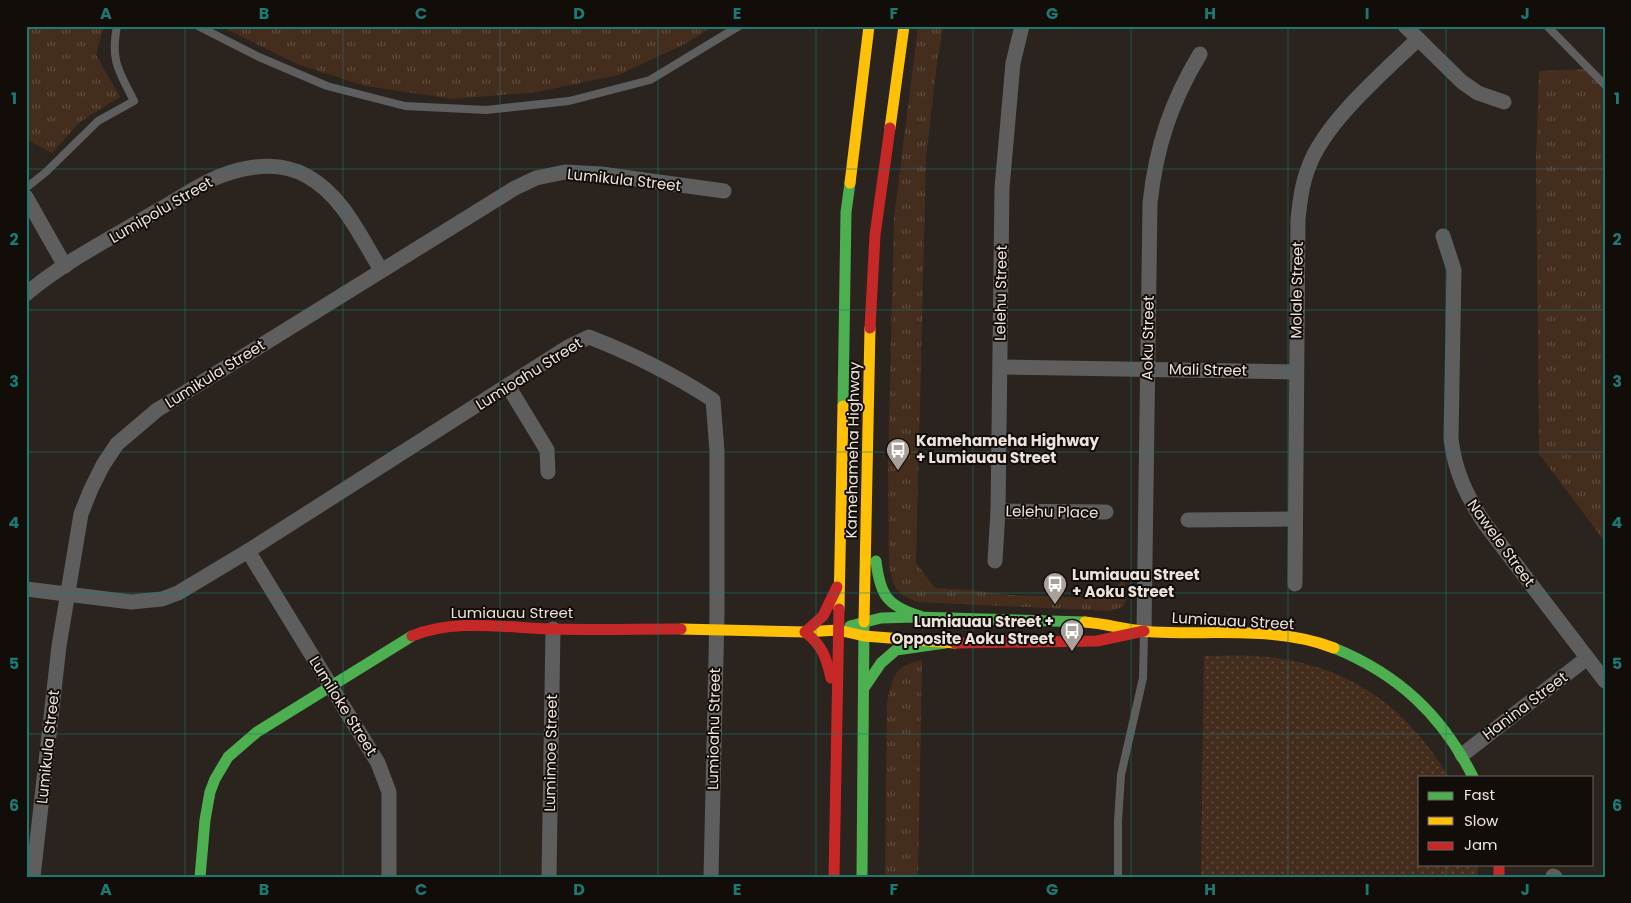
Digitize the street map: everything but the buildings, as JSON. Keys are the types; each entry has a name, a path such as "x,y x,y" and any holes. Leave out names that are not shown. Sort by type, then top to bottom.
{"main road":[{"name":"Kamehameha Highway","path":"834,877 846,212 869,26"},
{"name":"Kamehameha Highway","path":"862,877 864,620 871,311 875,236 904,26"},
{"path":"867,528 874,549 881,592 896,608 920,616"},
{"path":"838,699 823,648 817,640 805,632 822,616 839,584"},
{"name":"Lumiauau Street","path":"838,630 864,620 920,616 982,620 1096,623 1144,632 1235,633 1275,636 1328,646 1382,672 1407,690 1428,711 1462,755 1472,776"},
{"name":"Lumiauau Street","path":"200,877 209,795 220,767 242,743 330,685 406,639 420,633 463,626 805,632 838,630 864,636 945,643 1098,640 1144,632"},
{"path":"864,688 881,663 896,650 945,643"}],"street":[{"name":"Lelehu Street","path":"995,561 998,511 1004,164 1013,63 1022,26"},
{"path":"1405,26 1462,82 1478,93 1504,102"},
{"name":"Molale Street","path":"1295,584 1298,219 1302,187 1318,148 1335,122 1418,39"},
{"name":"Aoku Street","path":"1144,632 1150,203 1154,170 1171,110 1186,77 1200,54"},
{"name":"Lumipolu Street","path":"26,294 40,282 65,266 207,182 237,170 267,165 282,167 306,175 321,184 339,201 381,270"},
{"name":"Lumikula Street","path":"33,877 59,646 81,514 103,465 117,444 157,410 381,270 515,188 536,178 565,172 724,191"},
{"path":"26,198 65,266"},
{"name":"Nawele Street","path":"1443,236 1454,270 1451,439 1459,478 1469,500 1485,524 1605,681"},
{"name":"Lumioahu Street","path":"26,589 131,602 147,602 178,593 248,551 568,347 589,337 638,357 666,371 713,400 717,451 717,629 711,877"},
{"name":"Mali Street","path":"1001,367 1296,372"},
{"path":"508,386 547,450 548,472"},
{"name":"Lelehu Place","path":"998,511 1106,512"},
{"path":"1188,520 1295,519"},
{"name":"Lumiloke Street","path":"248,551 378,763 389,792 389,877"},
{"name":"Lumimoe Street","path":"549,877 553,628"},
{"name":"Hanina Street","path":"1462,755 1587,658"}],"lane":[{"path":"26,188 46,172 98,121 134,101 115,63 114,40 117,26"},
{"path":"198,26 259,57 327,86 405,106 486,110 569,101 650,80 739,26"},
{"path":"1547,26 1605,85"},
{"path":"1118,877 1118,821 1121,774 1143,678 1144,632"}],"green space":[{"path":"26,26 104,26 96,55 120,97 80,122 52,153 26,139"},
{"path":"220,26 714,26 687,43 619,75 537,92 453,99 365,86 297,64"},
{"path":"918,26 943,26 926,159 916,563 935,588 1010,595 1102,598 1125,579 1126,600 1123,607 1110,611 918,602 905,597 897,590 892,580 889,566 888,463 894,217"},
{"path":"1590,69 1605,86 1605,542 1539,454 1536,159 1539,71"},
{"path":"1204,656 1258,656 1304,664 1331,672 1355,683 1377,696 1416,732 1448,776 1418,776 1418,866 1477,866 1478,877 1201,877"},
{"path":"922,660 918,877 885,877 887,702 893,679 900,669 913,662"}],"traffic: fast":[{"path":"843,406 846,212 850,183"},
{"path":"876,561 880,583 887,598 900,608 920,616"},
{"path":"850,626 881,618 915,617 1085,622"},
{"path":"862,877 864,622"},
{"path":"200,877 205,820 210,792 228,757 257,732 412,636"},
{"path":"864,688 881,663 896,650 945,643"},
{"path":"1334,648 1378,670 1416,699 1447,734 1472,776"}],"traffic: slow":[{"path":"850,183 869,26"},
{"path":"890,128 904,26"},
{"path":"864,622 870,328"},
{"path":"839,609 843,406"},
{"path":"1085,622 1154,632 1268,634 1312,641 1334,648"},
{"path":"681,629 805,632 838,630 864,636 955,643"}],"traffic: jam":[{"path":"870,328 875,235 890,128"},
{"path":"831,678 823,652 805,632 823,616 837,587"},
{"path":"834,877 839,609"},
{"path":"412,636 446,627 481,625 568,629 681,629"},
{"path":"955,643 1097,641 1144,631"},
{"path":"1499,866 1499,877"}],"place":[{"name":"Kamehameha Highway + Lumiauau Street","path":"898,471"},
{"name":"Lumiauau Street + Aoku Street","path":"1055,605"},
{"name":"Lumiauau Street + Opposite Aoku Street","path":"1072,652"}]}
